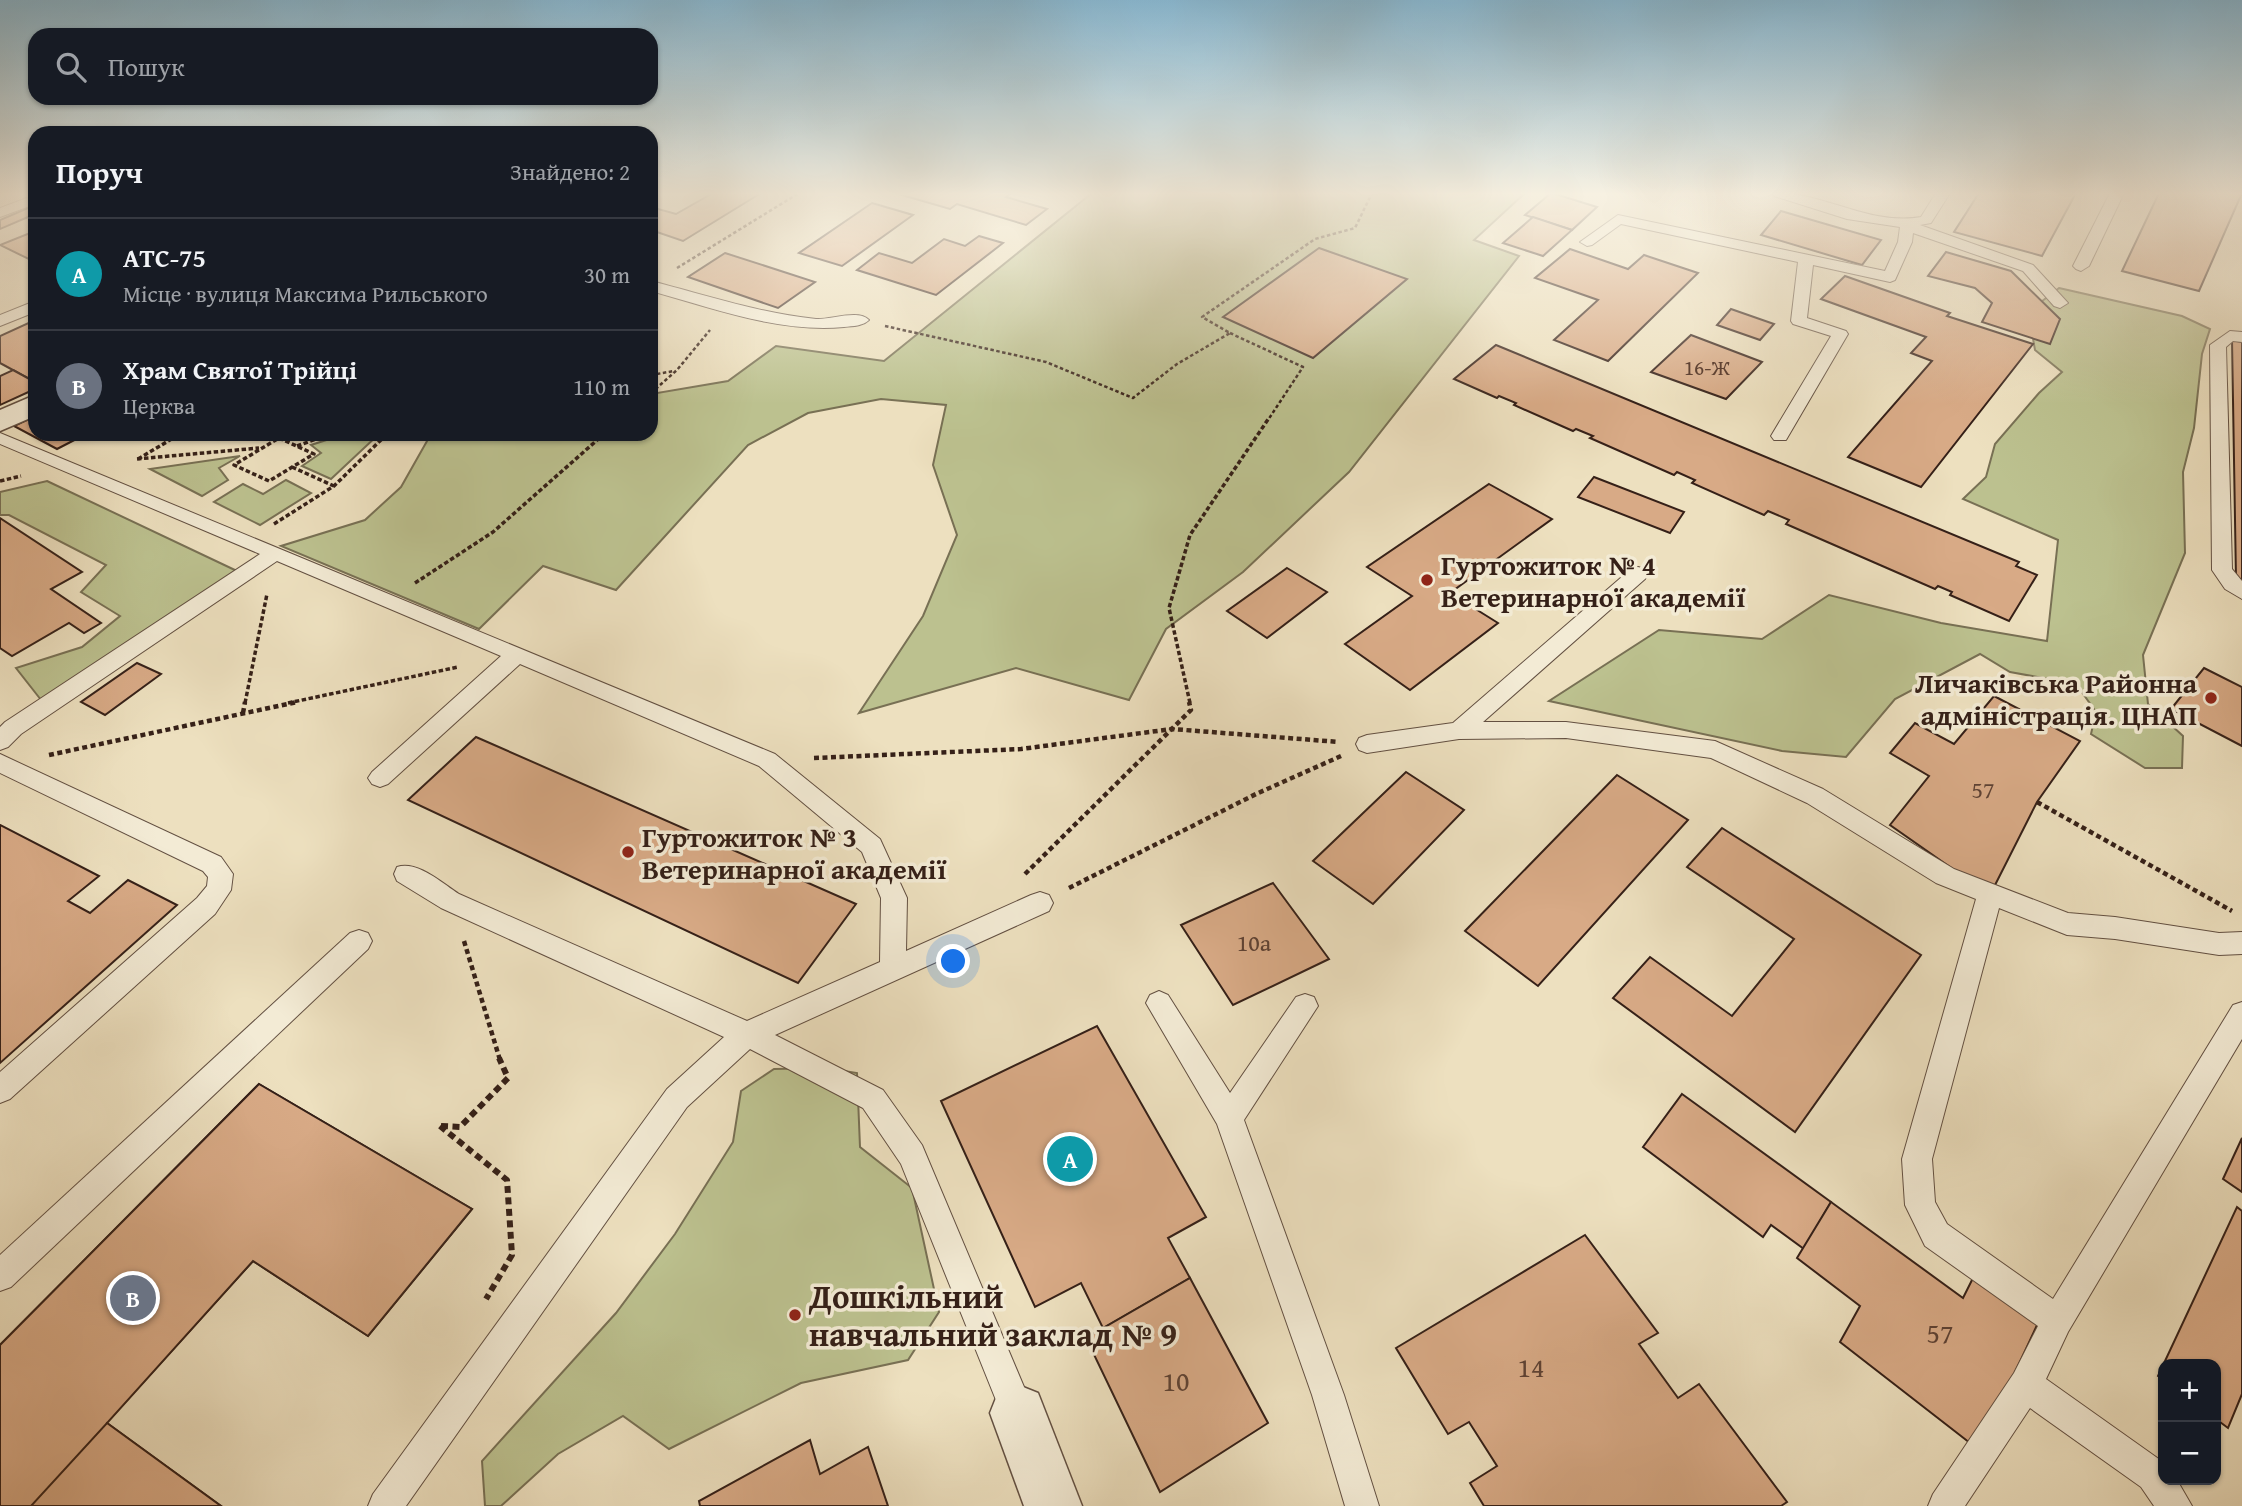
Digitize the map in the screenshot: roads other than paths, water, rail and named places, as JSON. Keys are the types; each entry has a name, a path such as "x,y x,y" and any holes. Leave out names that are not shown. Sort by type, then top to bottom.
{"street":[{"path":"0,422 28,408"},
{"path":"1018,1413 1053,1506"}],"lane":[{"path":"1780,436 1840,334 1799,321 1806,263"},
{"path":"1827,263 1890,277 1896,263"},
{"path":"2015,263 2028,268 2060,303"},
{"path":"658,288 769,318 821,324 861,320"},
{"path":"0,321 28,309"},
{"path":"2242,337 2230,336 2218,345 2222,570 2242,592"},
{"path":"0,438 767,760 871,846 894,898 893,967"},
{"path":"0,1090 206,906 219,890 221,874 212,864 0,756 13,728 275,553"},
{"path":"1459,731 1638,574"},
{"path":"380,778 517,654"},
{"path":"1367,744 1459,731 1566,730 1715,750 1815,796 1945,876 2067,924 2115,928 2219,944 2242,943"},
{"path":"406,874 450,901 747,1034 873,1099 912,1154 1018,1413"},
{"path":"1990,895 1917,1159 1920,1205 1936,1235 2057,1321"},
{"path":"385,1506 677,1098 747,1034 1040,903"},
{"path":"0,1276 359,941"},
{"path":"1159,1003 1229,1118 1328,1395 1362,1506"},
{"path":"1229,1118 1305,1006"},
{"path":"1945,1506 2026,1385 2057,1321 2242,1014"},
{"path":"2026,1385 2153,1475 2175,1506"}],"place":[{"name":"Гуртожиток № 4 Ветеринарної академії","path":"1427,580"},
{"name":"Личаківська Районна адміністрація. ЦНАП","path":"2211,698"},
{"name":"Гуртожиток № 3 Ветеринарної академії","path":"628,852"},
{"name":"АТС-75","path":"1070,1159"},
{"name":"Храм Святої Трійці","path":"133,1298"},
{"name":"Дошкільний навчальний заклад № 9","path":"795,1315"}]}
